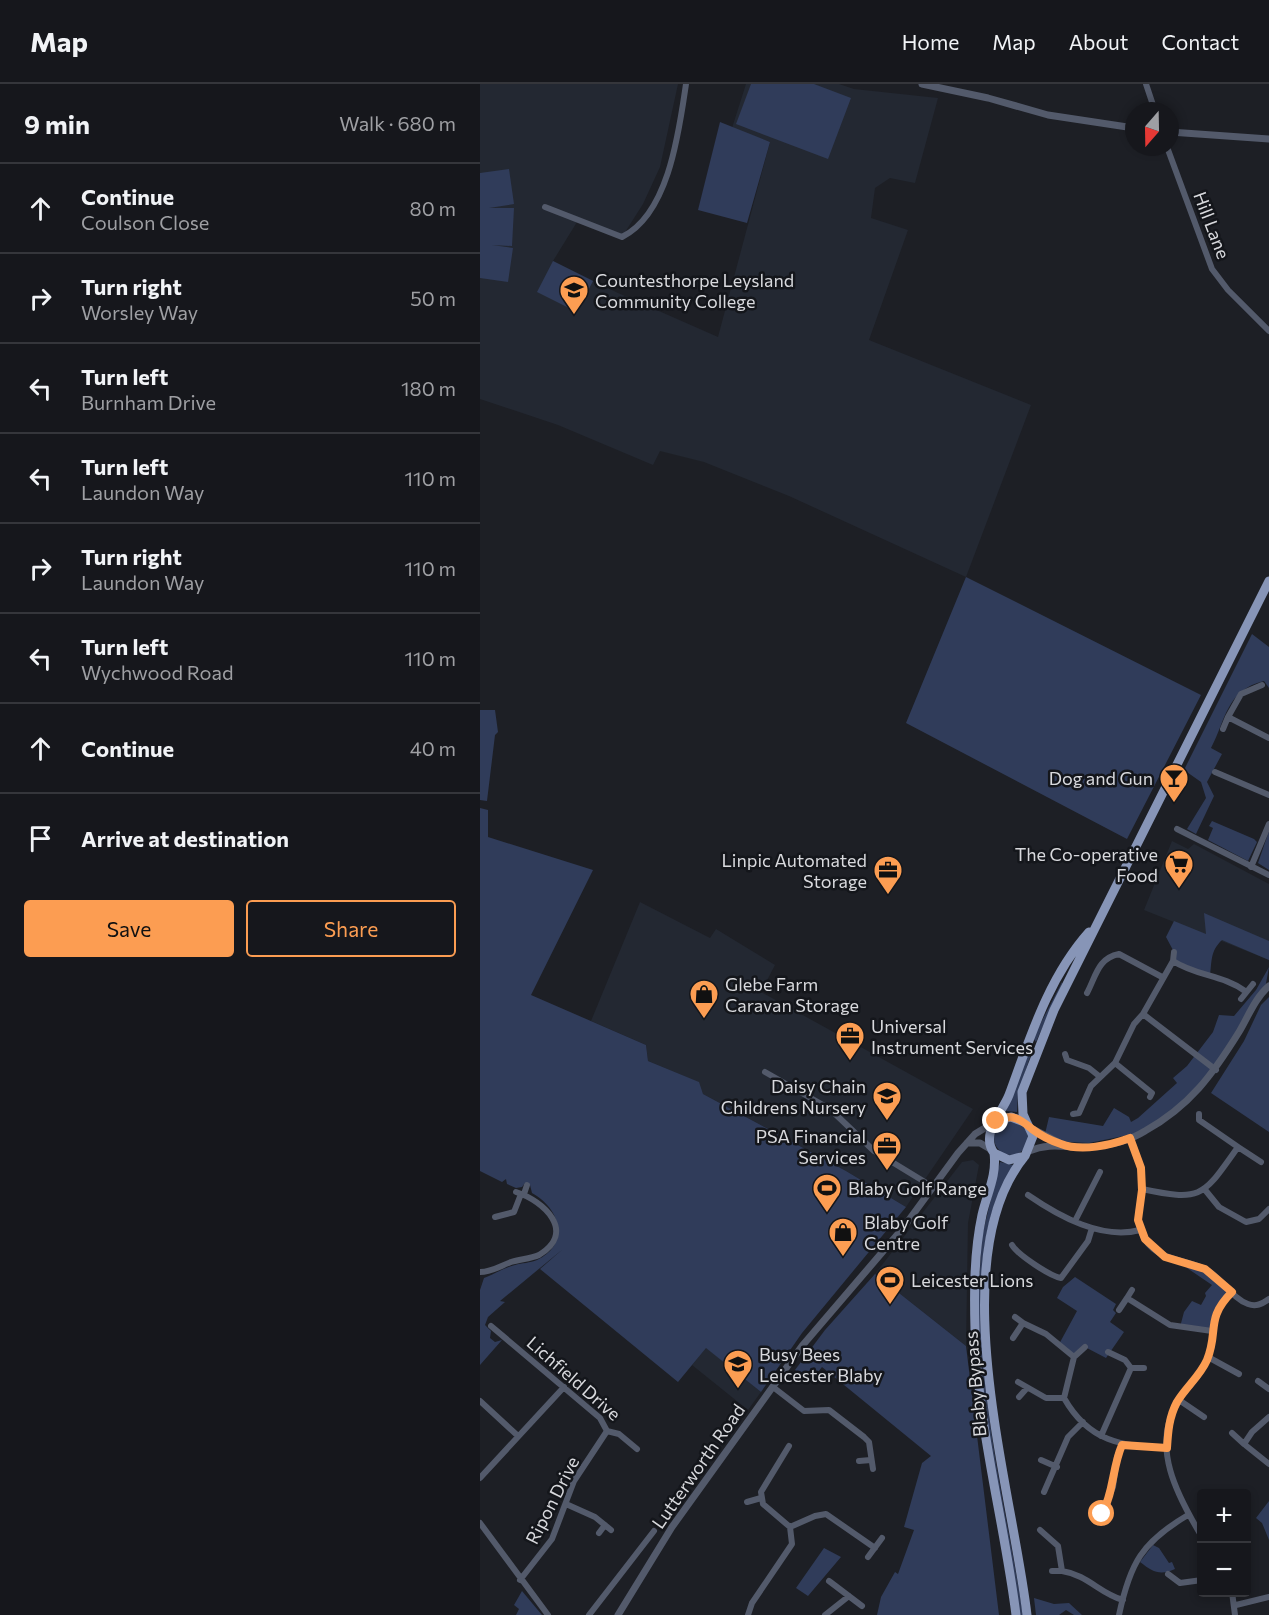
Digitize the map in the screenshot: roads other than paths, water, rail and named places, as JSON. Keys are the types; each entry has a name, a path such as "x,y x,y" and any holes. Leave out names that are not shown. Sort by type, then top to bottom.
{"main road":[{"path":"1096,924 1082,940 1047,996 1009,1095 994,1122 989,1139 993,1151 1009,1160 1027,1153 1033,1136 1022,1101 1025,1079 1062,993 1269,581"},
{"path":"994,1122 1011,1117 1029,1125"},
{"name":"Blaby Bypass","path":"993,1151 996,1171 982,1215 979,1240 975,1295 975,1343 983,1425 1016,1615"},
{"name":"Blaby Bypass","path":"1027,1153 1003,1189 994,1215 987,1268 986,1316 996,1434 1027,1615"}],"street":[{"path":"545,207 622,237 636,231 653,207 670,167 686,84"},
{"path":"922,84 988,98 1048,115 1125,127"},
{"path":"1146,84 1152,102"},
{"path":"1179,133 1269,139"},
{"name":"Hill Lane","path":"1170,156 1212,268 1228,290 1269,331"},
{"path":"1223,729 1241,694 1262,685"},
{"path":"1228,717 1253,733 1269,738"},
{"path":"1215,772 1269,795"},
{"path":"1251,867 1269,824"},
{"path":"1177,829 1269,875"},
{"path":"1079,1115 1091,1086 1115,1063 1134,1024 1143,1014 1173,961 1174,952"},
{"path":"1087,993 1094,987 1099,966 1107,956 1119,954 1162,977"},
{"path":"1173,961 1203,974 1224,978 1245,991"},
{"path":"1241,999 1245,991 1253,984"},
{"path":"1027,1153 1062,1145 1088,1147 1130,1138 1145,1131 1196,1093 1216,1070 1258,999 1269,986"},
{"path":"1143,1014 1216,1070"},
{"path":"1065,1054 1067,1060 1089,1068 1099,1076"},
{"path":"1115,1063 1153,1094"},
{"path":"765,1072 830,1109 874,1151 933,1187"},
{"path":"1198,1118 1261,1162"},
{"name":"Lutterworth Road","path":"618,1615 672,1527 818,1326 865,1274 967,1143 975,1134 994,1122"},
{"path":"1029,1125 1062,1145"},
{"path":"1130,1138 1138,1157 1142,1190 1138,1210 1140,1230 1153,1249 1165,1257 1205,1269 1246,1303 1255,1305 1269,1299"},
{"path":"967,1143 980,1143 993,1151"},
{"path":"1142,1190 1185,1197 1206,1191 1238,1147"},
{"path":"1075,1221 1100,1172"},
{"path":"495,1217 514,1212 520,1193 527,1185"},
{"path":"1206,1191 1219,1206 1246,1222 1259,1219 1269,1209"},
{"path":"480,1272 534,1257 544,1251 552,1240 555,1228 551,1212 520,1193"},
{"path":"1028,1195 1055,1214 1092,1228 1118,1234 1140,1230"},
{"path":"1061,1278 1088,1240 1092,1228"},
{"path":"1012,1245 1017,1254 1035,1262 1052,1276 1068,1283"},
{"path":"1013,1260 1017,1254"},
{"path":"1119,1310 1132,1290"},
{"path":"1197,1530 1169,1473 1167,1448 1169,1424 1179,1400 1208,1357 1218,1307 1232,1292"},
{"path":"1127,1298 1170,1325 1212,1331"},
{"path":"1015,1317 1046,1334 1074,1357"},
{"path":"1013,1338 1023,1323"},
{"name":"Lichfield Drive","path":"491,1326 600,1418 608,1431 619,1434 629,1446 638,1449"},
{"path":"494,1338 498,1332"},
{"path":"1064,1398 1074,1357 1084,1347"},
{"path":"1108,1352 1125,1360 1131,1368"},
{"path":"1208,1357 1239,1374"},
{"path":"1131,1368 1144,1368"},
{"path":"1101,1436 1131,1368"},
{"path":"1258,1381 1268,1386"},
{"path":"1018,1382 1046,1398 1064,1398"},
{"path":"480,1478 564,1387"},
{"path":"773,1387 804,1411 809,1413 826,1409 833,1412 868,1442 873,1469"},
{"path":"1019,1397 1027,1388"},
{"path":"1064,1398 1083,1422 1101,1436 1122,1445 1167,1448"},
{"path":"1179,1400 1204,1417"},
{"path":"480,1401 518,1436"},
{"path":"1244,1444 1252,1432 1269,1417"},
{"path":"1044,1492 1057,1467 1068,1437 1083,1422"},
{"name":"Ripon Drive","path":"520,1580 552,1539 574,1481 608,1431"},
{"path":"1232,1433 1269,1464"},
{"path":"1098,1521 1113,1487 1117,1457 1122,1445"},
{"path":"748,1615 752,1603 790,1550 793,1538 790,1527 767,1508 761,1498 762,1487 789,1446"},
{"path":"859,1461 871,1460"},
{"path":"1041,1460 1057,1467"},
{"path":"747,1503 761,1498"},
{"path":"566,1504 585,1512 611,1530"},
{"path":"1093,1510 1102,1514"},
{"path":"790,1527 815,1516 826,1514 875,1548"},
{"path":"1119,1615 1122,1600 1139,1556 1158,1533 1188,1515"},
{"path":"480,1523 548,1615"},
{"path":"598,1533 605,1525"},
{"path":"1040,1530 1058,1546 1062,1570"},
{"name":"Lutterworth Road","path":"589,1615 654,1531"},
{"path":"868,1557 882,1538"},
{"path":"1052,1571 1062,1570 1088,1578 1112,1596 1122,1600"},
{"path":"1168,1574 1180,1583 1197,1581"},
{"path":"829,1581 862,1606"},
{"path":"1177,1590 1180,1583"},
{"path":"825,1615 849,1596"},
{"path":"1233,1597 1236,1605 1235,1615"},
{"path":"1236,1605 1269,1597"}],"place":[{"name":"Countesthorpe Leysland Community College","path":"574,316"},
{"name":"Dog and Gun","path":"1174,804"},
{"name":"The Co-operative Food","path":"1179,890"},
{"name":"Linpic Automated Storage","path":"888,896"},
{"name":"Glebe Farm Caravan Storage","path":"704,1020"},
{"name":"Universal Instrument Services","path":"850,1062"},
{"name":"Daisy Chain Childrens Nursery","path":"887,1122"},
{"name":"PSA Financial Services","path":"887,1172"},
{"name":"Blaby Golf Range","path":"827,1214"},
{"name":"Blaby Golf Centre","path":"843,1258"},
{"name":"Leicester Lions","path":"890,1306"},
{"name":"Busy Bees Leicester Blaby","path":"738,1390"}]}
